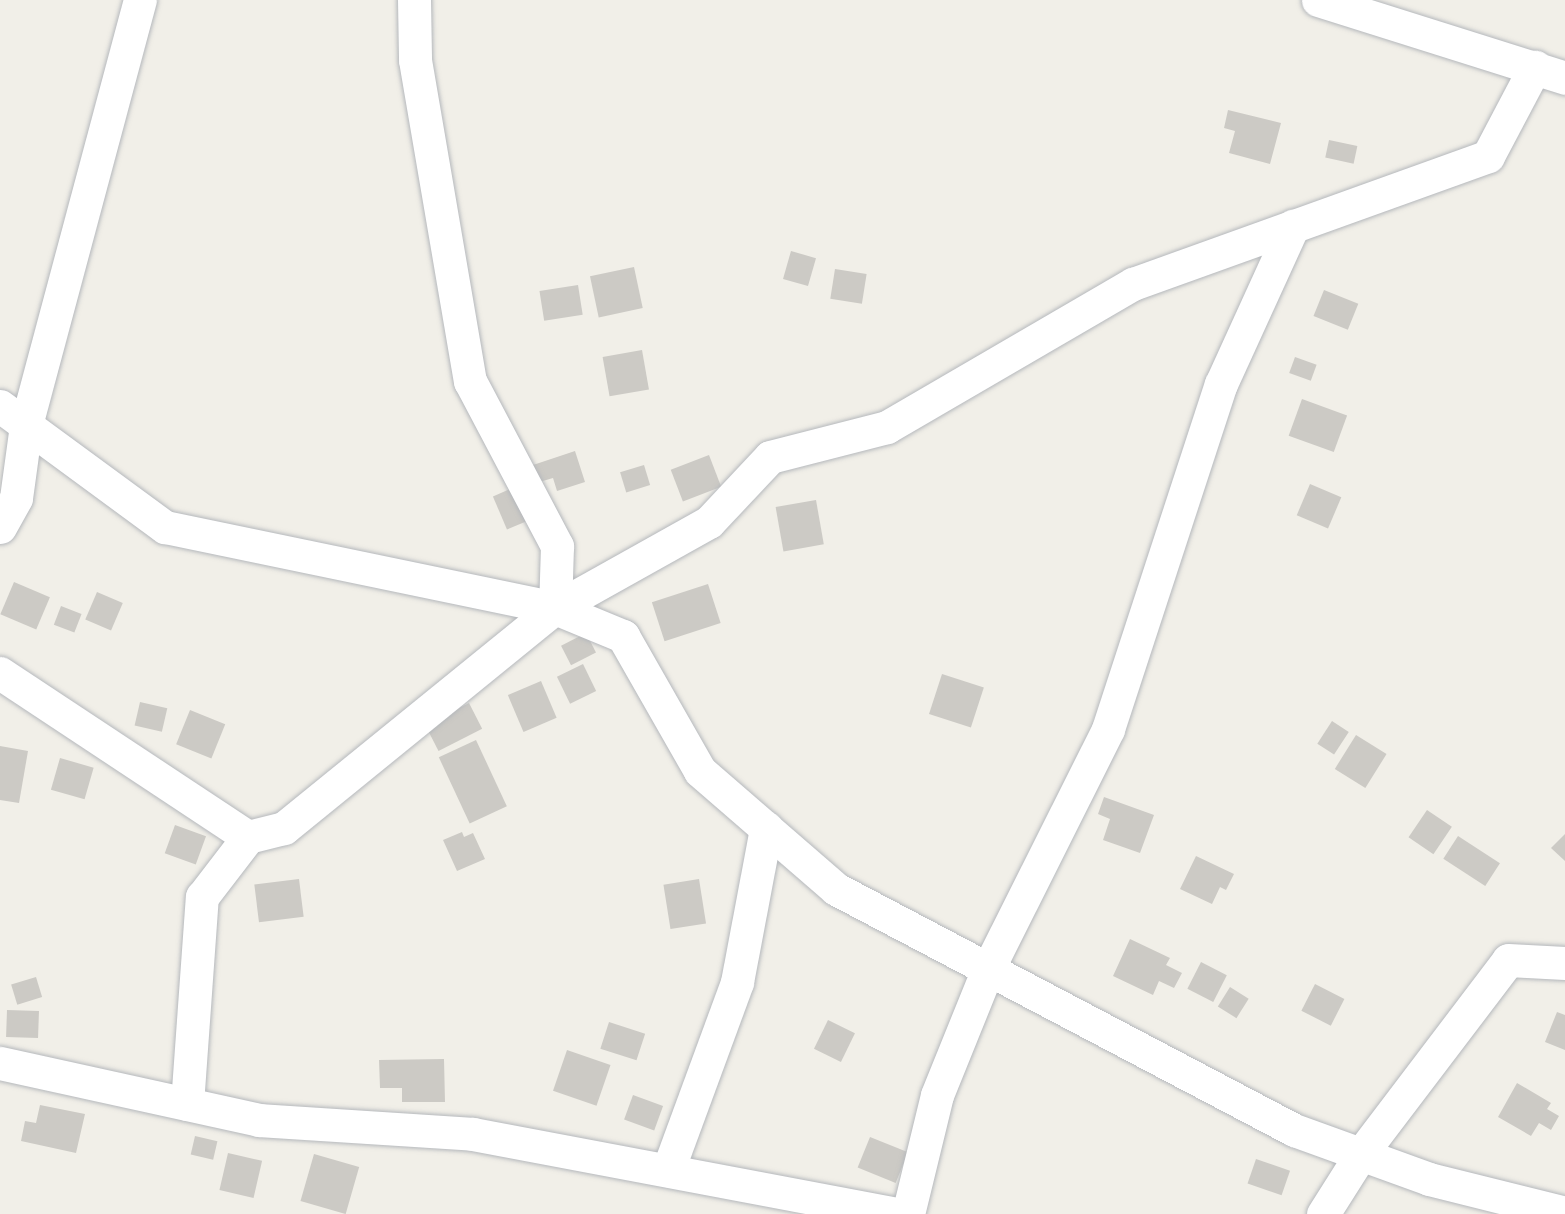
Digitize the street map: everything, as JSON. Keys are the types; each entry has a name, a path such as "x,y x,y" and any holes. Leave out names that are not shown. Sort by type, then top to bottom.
{"street":[{"path":"0,527 16,498 13,416 141,0"},
{"path":"414,0 415,60 470,381 557,546 555,608"},
{"path":"1318,0 1565,78"},
{"path":"187,1104 202,897 248,837 284,828 555,608 709,522 770,457 887,427 1132,284 1488,156 1535,67"},
{"path":"908,1214 937,1095 988,969 1108,729 1221,384 1293,226"},
{"path":"13,416 165,527 555,608 623,636 700,771 836,889 1294,1130 1429,1179 1565,1213"},
{"path":"0,673 248,837"},
{"path":"668,1170 736,982 765,828"},
{"path":"1323,1214 1361,1154 1508,960 1565,963"},
{"path":"0,1064 259,1120 473,1134 897,1214"}],"building":[{"path":"1228,110 1281,123 1270,164 1229,153 1235,131 1224,128"},
{"path":"1329,140 1357,146 1354,164 1325,158"},
{"path":"791,251 816,258 808,286 783,279"},
{"path":"634,267 643,308 599,317 590,276"},
{"path":"835,269 867,274 862,304 830,299"},
{"path":"578,285 583,315 544,321 539,291"},
{"path":"1324,290 1358,304 1348,330 1314,316"},
{"path":"642,350 649,389 610,396 603,357"},
{"path":"1295,357 1317,365 1311,381 1289,373"},
{"path":"1302,399 1347,415 1334,452 1289,436"},
{"path":"575,451 585,482 557,491 553,478 536,483 530,466"},
{"path":"709,455 721,487 683,501 671,470"},
{"path":"644,465 650,485 626,492 620,472"},
{"path":"1310,484 1341,497 1328,529 1297,515"},
{"path":"515,487 529,520 507,530 493,496"},
{"path":"816,500 824,544 783,551 776,507"},
{"path":"14,582 50,597 36,629 0,614"},
{"path":"708,584 721,623 665,641 652,602"},
{"path":"97,592 123,603 111,631 85,620"},
{"path":"61,606 82,614 74,633 54,625"},
{"path":"586,633 596,653 571,665 561,646"},
{"path":"583,664 596,691 570,704 557,677"},
{"path":"942,674 984,688 971,728 929,714"},
{"path":"541,681 557,718 523,732 508,695"},
{"path":"140,702 167,708 162,732 135,725"},
{"path":"469,703 482,729 439,751 425,725"},
{"path":"190,710 225,724 211,759 176,744"},
{"path":"1332,721 1349,732 1334,755 1317,744"},
{"path":"1356,735 1387,754 1365,788 1335,769"},
{"path":"476,740 507,806 470,823 439,757"},
{"path":"0,746 28,751 19,803 0,800"},
{"path":"60,758 94,768 85,799 51,790"},
{"path":"1104,797 1154,815 1140,853 1103,840 1110,819 1098,814"},
{"path":"1427,810 1452,827 1433,854 1409,837"},
{"path":"175,825 206,836 196,864 165,853"},
{"path":"462,832 464,837 473,833 485,859 457,871 443,840"},
{"path":"1565,834 1565,861 1551,848"},
{"path":"1458,836 1500,863 1485,886 1443,859"},
{"path":"1196,856 1234,874 1226,890 1220,887 1212,904 1180,889"},
{"path":"299,879 304,917 259,922 254,884"},
{"path":"699,879 706,923 670,929 663,885"},
{"path":"1130,939 1170,958 1166,965 1182,973 1174,988 1159,981 1153,995 1113,976"},
{"path":"1201,962 1227,975 1213,1002 1187,989"},
{"path":"36,977 42,997 17,1005 11,985"},
{"path":"1315,984 1344,999 1331,1026 1301,1011"},
{"path":"1230,987 1249,999 1236,1018 1218,1007"},
{"path":"7,1010 39,1011 38,1038 6,1037"},
{"path":"1557,1012 1565,1015 1565,1050 1545,1042"},
{"path":"828,1020 855,1033 841,1062 814,1049"},
{"path":"609,1022 645,1034 636,1060 600,1049"},
{"path":"567,1050 610,1065 596,1106 553,1091"},
{"path":"444,1059 445,1102 402,1102 402,1088 380,1088 379,1060"},
{"path":"1517,1083 1551,1103 1547,1109 1559,1116 1551,1130 1539,1123 1531,1136 1498,1117"},
{"path":"633,1095 663,1106 654,1130 624,1119"},
{"path":"40,1105 85,1114 76,1153 21,1141 25,1121 36,1123"},
{"path":"195,1136 217,1141 213,1160 191,1155"},
{"path":"870,1137 908,1152 896,1183 858,1168"},
{"path":"228,1153 262,1161 254,1198 219,1190"},
{"path":"314,1154 359,1167 346,1214 300,1201"},
{"path":"1256,1159 1290,1171 1282,1195 1248,1184"}]}
